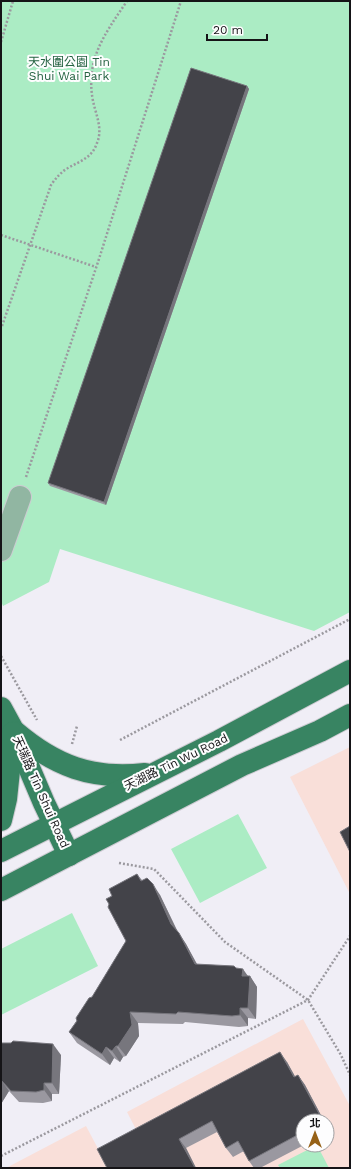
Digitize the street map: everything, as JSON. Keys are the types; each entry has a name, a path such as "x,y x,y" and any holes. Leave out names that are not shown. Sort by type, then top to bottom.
{"main road":[{"name":"天湖路 Tin Wu Road","path":"1,851 54,823 220,741 350,671"},
{"name":"天瑞路 Tin Shui Road","path":"1,708 13,730 69,855"},
{"path":"1,890 242,765 320,731 350,715"},
{"path":"13,730 35,748 70,767 109,776 129,776 155,773"},
{"path":"1,820 6,799 13,730"}],"lane":[{"path":"1,550 20,497"}],"path":[{"path":"1,42 14,1"},
{"path":"2,326 51,185 59,174 91,155 97,143 100,132 91,85 92,69 102,38 127,1"},
{"path":"20,497 96,267 181,1"},
{"path":"1,236 96,267"},
{"path":"120,740 350,619"},
{"path":"1,656 30,710 39,723"},
{"path":"66,743 71,746 77,726"},
{"path":"119,863 154,869 225,942 308,1000 350,1075"},
{"path":"1,1156 308,1000 350,936"}],"shaded area":[{"path":"350,747 350,894 290,777"},
{"path":"303,1019 350,1106 350,1168 6,1168 86,1126 103,1158 141,1139 127,1112"}],"green space":[{"name":"天水圍公園 Tin Shui Wai Park","path":"1,1 350,1 350,612 314,631 60,549 49,582 3,606 1,601"},
{"path":"238,814 267,868 200,903 171,849"},
{"path":"72,913 98,966 1,1015 1,949"},
{"path":"301,1153 321,1153 329,1168 280,1168 278,1165"}],"building":[{"path":"191,68 247,86 104,502 48,483"},
{"path":"350,826 350,852 340,832"},
{"path":"137,874 141,881 147,878 153,884 171,924 179,933 195,964 234,966 236,968 243,969 242,976 250,976 248,1008 240,1008 240,1015 232,1016 178,1012 176,1014 130,1012 132,1025 118,1046 116,1046 112,1051 106,1047 102,1054 69,1032 77,1021 76,1018 89,998 92,997 126,941 108,907 109,904 106,899 112,896 109,889"},
{"path":"13,1041 53,1044 52,1083 44,1083 44,1090 36,1092 11,1091 1,1080 1,1043 11,1043"},
{"path":"280,1052 294,1077 298,1075 319,1113 295,1113 295,1136 249,1161 238,1141 226,1148 212,1121 179,1139 195,1168 107,1168 97,1149"}]}
